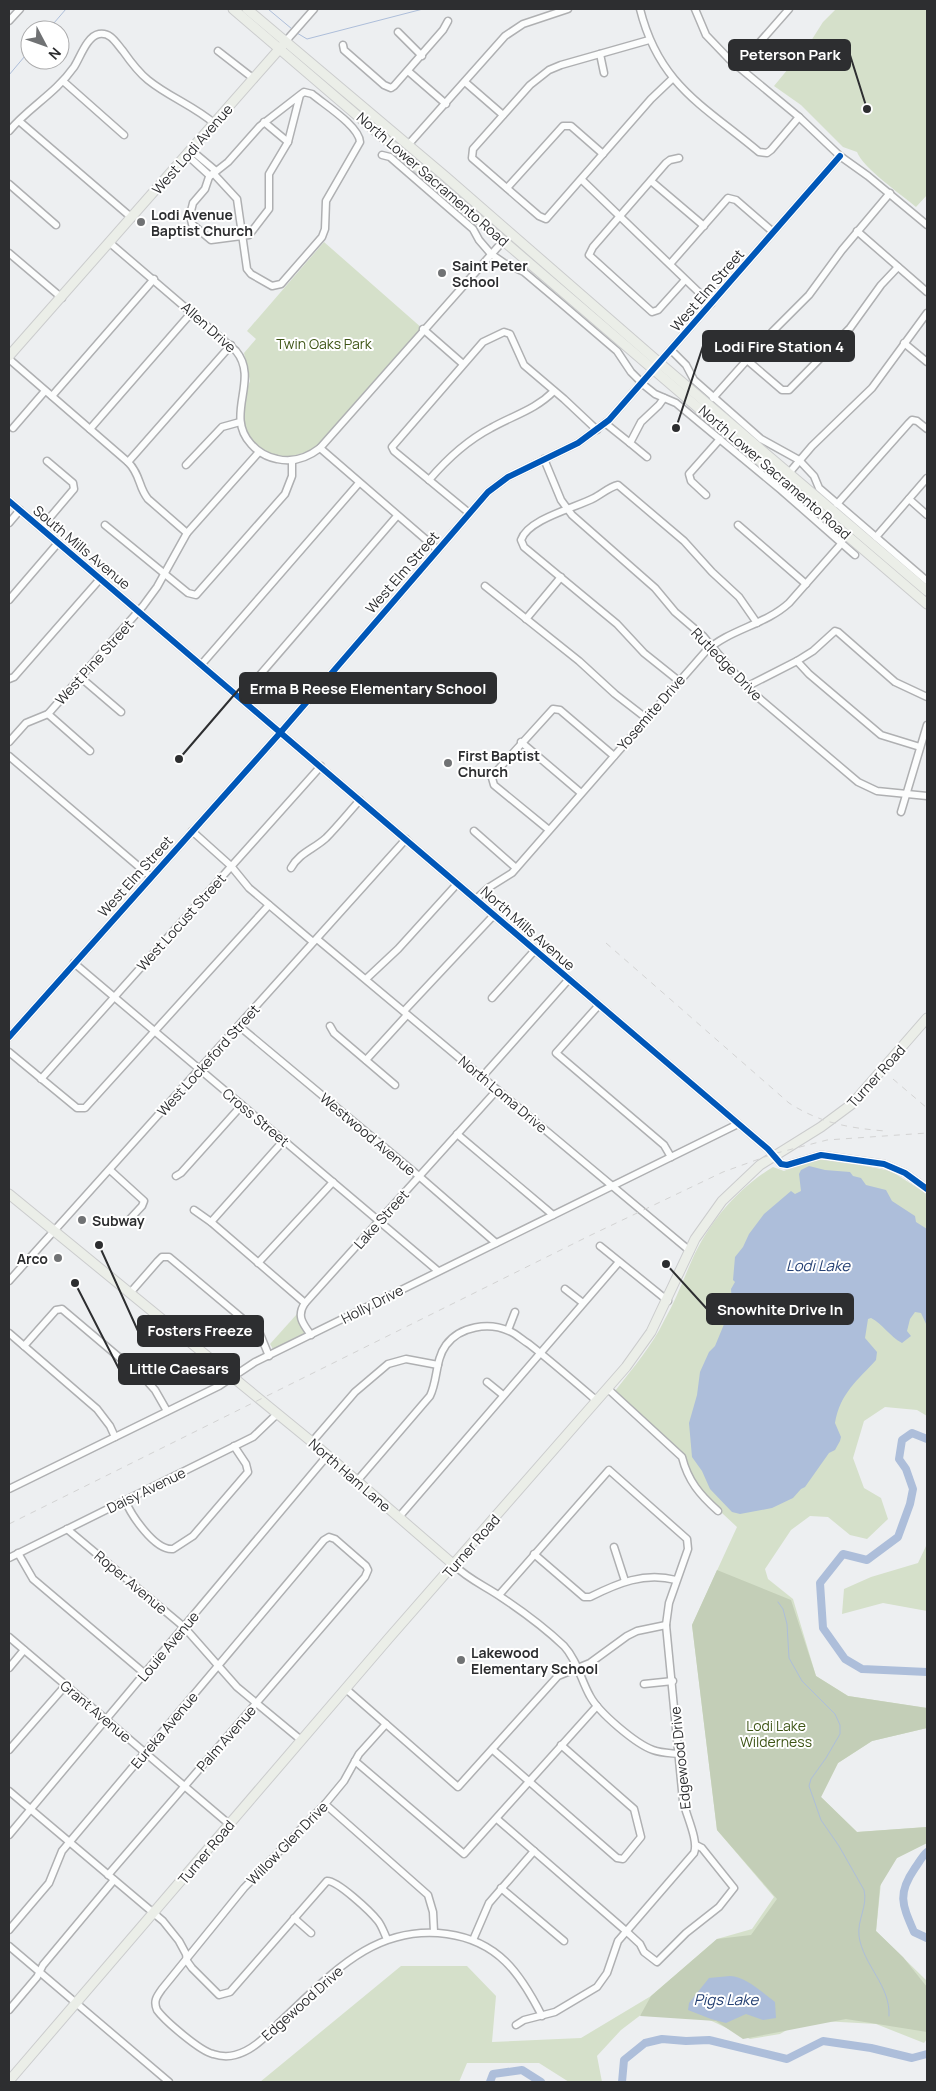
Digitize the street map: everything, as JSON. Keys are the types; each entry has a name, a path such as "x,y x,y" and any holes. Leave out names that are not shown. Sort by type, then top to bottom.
{"main road":[{"path":"233,9 285,42"},
{"path":"247,9 285,42"},
{"name":"West Lodi Avenue","path":"9,357 285,42"},
{"name":"North Lower Sacramento Road","path":"285,42 388,141 504,240 789,473 927,591"},
{"name":"North Lower Sacramento Road","path":"285,42 543,261 753,454 927,604"},
{"path":"388,141 401,148 408,145"},
{"path":"504,240 510,238 534,257 543,261"},
{"name":"Turner Road","path":"9,2081 301,1740 608,1389 645,1342 668,1301 690,1250 703,1226 722,1201 752,1171 774,1155 821,1127 852,1104 927,1018"},
{"name":"North Ham Lane","path":"9,1194 312,1442 454,1565"}],"street":[{"path":"9,21 20,9"},
{"name":"West Lodi Avenue","path":"285,42 314,9"},
{"path":"408,145 514,28 537,18 568,9"},
{"path":"640,9 649,40 672,79 761,153 766,153 770,150 799,117"},
{"path":"695,9 706,35 714,46 799,117 840,156 890,193 927,225"},
{"path":"738,67 789,9"},
{"path":"343,44 344,50 381,82 391,88 422,56 448,21"},
{"path":"398,32 422,56"},
{"path":"9,131 63,81 93,37 98,34 107,35 115,40 138,71 148,80 200,112 215,124"},
{"path":"649,40 549,70 530,85 503,115 473,149 472,157 543,219 549,217 651,99 672,79"},
{"path":"218,52 254,79"},
{"path":"600,54 604,73"},
{"path":"408,71 446,104"},
{"path":"63,81 124,135"},
{"path":"465,82 503,115"},
{"path":"189,153 213,173 236,196 241,238 247,269 259,279 272,286 277,286 322,237 325,229 326,201 358,148 360,138 354,128 312,94 304,92 300,95 264,122 228,162 213,173 190,209 192,224 211,240 241,238 253,232 270,209 269,174 288,142 300,95"},
{"path":"19,121 132,218"},
{"path":"264,122 288,142"},
{"path":"507,188 563,126 570,126 603,154"},
{"path":"382,155 390,157 473,229 479,240 491,254 508,266 524,272 562,304 616,352 642,383 655,394 676,402 855,555"},
{"name":"West Elm Street","path":"9,1037 280,732 488,492 508,477 578,443 605,423 840,156"},
{"path":"679,158 670,160 592,247 589,255 652,312 661,307 686,280"},
{"path":"582,180 711,304"},
{"path":"651,181 704,226"},
{"path":"9,184 56,225"},
{"path":"713,398 746,360 809,295 857,231 890,193"},
{"path":"670,264 728,198 736,200 773,232"},
{"path":"857,231 927,292"},
{"path":"186,465 222,427 240,422 248,442 259,452 271,458 292,461 310,455 320,448 504,240"},
{"name":"Allen Drive","path":"110,243 240,355 246,375 246,386 241,402 240,422"},
{"path":"9,254 62,298"},
{"path":"746,360 782,390 789,390 850,328 881,285 898,267"},
{"path":"52,396 154,279"},
{"path":"90,429 192,312"},
{"path":"753,454 784,474 789,473 835,422 872,388 927,312"},
{"path":"423,330 463,364"},
{"path":"469,513 394,452 393,446 483,342 504,332 510,334 522,362 597,430"},
{"path":"904,343 927,362"},
{"path":"128,462 230,345"},
{"path":"671,350 686,365 694,380 713,398 768,444 799,460 814,476 819,488 927,581"},
{"path":"9,357 45,391 128,462 138,474 144,495 187,533"},
{"path":"13,428 45,391"},
{"path":"429,480 451,456 470,440 501,422 534,408 554,391"},
{"path":"630,443 641,422 664,398"},
{"path":"837,504 909,422 914,420 927,429"},
{"path":"605,423 647,457"},
{"path":"706,495 690,481 689,474 720,439"},
{"path":"320,448 438,550"},
{"name":"West Pine Street","path":"9,742 26,723 48,714 138,612 154,592 187,533 259,452"},
{"name":"Rutledge Drive","path":"544,459 552,482 567,509 579,522 655,588 675,612 712,646 746,687 858,782 877,791 927,796"},
{"path":"41,528 74,489 73,483 47,461"},
{"path":"105,525 165,572 188,593 194,595 285,494 292,476 292,461"},
{"path":"876,537 927,478"},
{"path":"201,665 359,483"},
{"path":"678,681 644,653 617,624 524,547 521,540 523,536 538,523 618,485 684,541 712,572 739,597 757,623"},
{"path":"909,499 927,515"},
{"name":"South Mills Avenue","path":"9,501 138,612"},
{"path":"9,523 20,510"},
{"path":"240,698 397,516"},
{"path":"738,524 806,584"},
{"path":"9,600 58,544"},
{"name":"Yosemite Drive","path":"476,899 516,868 678,681 712,646 780,612 841,544"},
{"path":"526,619 561,577"},
{"path":"10,679 100,579"},
{"path":"485,586 646,718"},
{"name":"North Mills Avenue","path":"138,612 321,766 784,1165 821,1155 890,1166 906,1172 927,1188"},
{"path":"746,687 797,661 835,631 895,682 927,697"},
{"path":"797,661 881,735 920,747"},
{"path":"80,677 121,712"},
{"path":"549,830 492,782 493,776 521,742 553,709 558,710 614,756"},
{"path":"48,714 90,751"},
{"path":"900,812 927,724"},
{"path":"521,742 581,793"},
{"path":"9,756 151,877"},
{"name":"West Locust Street","path":"41,1079 321,766"},
{"path":"291,868 301,855 317,846 328,836 360,800"},
{"name":"North Loma Drive","path":"192,831 231,866 243,882 269,905 366,979 690,1250"},
{"path":"474,831 516,868"},
{"name":"West Lockeford Street","path":"9,1281 406,839"},
{"path":"366,979 398,949 457,884"},
{"path":"9,1052 78,1108 83,1109 269,905"},
{"path":"366,1060 405,1013 494,915"},
{"path":"492,998 535,950"},
{"name":"Cross Street","path":"74,963 438,1271"},
{"path":"482,1077 569,979"},
{"path":"599,1005 556,1053 664,1145 671,1157"},
{"name":"Westwood Avenue","path":"239,1026 496,1243"},
{"path":"330,1026 334,1033 395,1085"},
{"name":"Lake Street","path":"305,1303 497,1090"},
{"path":"176,1176 181,1173 242,1105"},
{"name":"Holly Drive","path":"9,1489 232,1378 255,1362 738,1124"},
{"path":"457,1134 553,1215"},
{"path":"211,1222 284,1140"},
{"path":"110,1170 144,1201 142,1206 129,1220"},
{"path":"258,1263 333,1182"},
{"path":"194,1210 211,1222 305,1303 300,1311 300,1316 310,1335"},
{"path":"600,1246 668,1301"},
{"path":"130,1293 158,1261 169,1257 255,1329 263,1340 269,1356"},
{"path":"399,1517 619,1262"},
{"path":"565,1289 584,1303"},
{"path":"24,1346 59,1308 69,1314 146,1380 155,1390 167,1411"},
{"path":"508,1330 515,1312"},
{"path":"357,1481 430,1396 443,1349 459,1334 470,1329 484,1327 508,1330 540,1352 597,1401"},
{"path":"9,1332 97,1409 110,1426 115,1437"},
{"path":"312,1442 355,1392 388,1364 406,1359 438,1365"},
{"path":"487,1382 503,1395"},
{"path":"608,1389 682,1457 692,1484 718,1511"},
{"name":"Daisy Avenue","path":"9,1558 234,1446 260,1432 277,1414"},
{"path":"125,1500 139,1525 163,1547 173,1549 193,1536 248,1472 246,1464 234,1446"},
{"name":"Louie Avenue","path":"9,1835 327,1456"},
{"name":"Edgewood Drive","path":"534,1554 609,1470 687,1539 688,1549 669,1603 666,1625 684,1801 687,1819 696,1845"},
{"name":"Roper Avenue","path":"67,1529 184,1627 237,1687 301,1740"},
{"name":"Palm Avenue","path":"108,1875 365,1577 368,1570 366,1566 335,1539 329,1537"},
{"name":"Eureka Avenue","path":"9,1930 49,1883 54,1875 60,1854 324,1540 329,1537"},
{"path":"614,1547 625,1581"},
{"path":"18,1553 33,1579 144,1673"},
{"path":"499,1595 534,1554 582,1596 590,1597 625,1581 658,1576 676,1580"},
{"name":"North Ham Lane","path":"454,1565 480,1585 499,1595 563,1646 578,1669 591,1698 597,1706 646,1747 664,1753 679,1754"},
{"path":"346,1689 458,1787 555,1679 562,1674 578,1669 627,1636 638,1631 666,1625"},
{"name":"Grant Avenue","path":"9,1637 230,1824"},
{"path":"9,1668 24,1650"},
{"path":"644,1684 673,1681"},
{"path":"9,1750 65,1686"},
{"path":"354,1761 464,1854 597,1706"},
{"name":"Willow Glen Drive","path":"187,1961 244,1888 325,1804 344,1781 354,1761 386,1724"},
{"path":"492,1750 617,1858 622,1860 641,1837 637,1814 634,1809 561,1745"},
{"path":"9,1790 163,1921 179,1941 186,1954 187,1961 219,1994 226,1994 325,1883 332,1881 378,1921 387,1939"},
{"path":"325,1804 407,1874 428,1895 433,1912 434,1932"},
{"path":"497,1819 626,1931 653,1960 660,1961 686,1933 711,1914 731,1893 733,1885 702,1848 696,1845 694,1853 626,1931 618,1941 608,1973 597,1987 555,2012 524,2020 516,2026"},
{"path":"473,1940 489,1903 534,1851"},
{"path":"9,2010 37,1976 43,1965 114,1880"},
{"path":"502,1888 564,1941"},
{"path":"294,1918 311,1933"},
{"name":"Edgewood Drive","path":"187,1961 156,1998 154,2005 157,2010 214,2055 231,2056 249,2050 340,1968 365,1950 387,1939 420,1932 434,1932 473,1940 493,1950 516,1972 530,1992 542,2016"},
{"path":"9,1946 169,2082"}],"green space":[{"path":"836,9 927,9 927,195 916,207 867,166 857,152 843,147 801,105 774,86 811,41 823,22"},
{"name":"Twin Oaks Park","path":"324,242 423,329 320,448 279,460 247,439 239,411 250,381 244,353 256,339 247,331"},
{"path":"824,1158 891,1171 927,1194 927,1416 917,1410 885,1407 864,1421 853,1458 864,1488 881,1498 888,1519 867,1539 850,1535 828,1517 810,1516 791,1530 765,1569 768,1579 793,1599 816,1676 848,1696 927,1708 927,1728 872,1741 838,1763 821,1797 857,1832 927,1827 927,1843 897,1858 882,1873 876,1931 927,1981 927,2039 924,2043 876,2024 804,2020 780,2034 750,2039 684,2008 646,2011 621,2030 597,2056 602,2082 569,2082 539,2063 467,2063 459,2082 260,2082 401,1966 467,1966 496,1996 492,2042 581,2038 651,1996 717,1939 752,1929 774,1897 717,1830 692,1625 737,1527 708,1500 687,1469 681,1452 615,1391 660,1329 673,1305 699,1246 726,1207 748,1185 773,1167 784,1171 803,1163"},
{"path":"297,1314 306,1332 273,1349 270,1344"},
{"path":"927,1544 927,1611 883,1603 842,1614 844,1589 871,1577 918,1563"},
{"name":"Lodi Lake Wilderness","path":"717,1570 791,1600 816,1676 848,1696 927,1708 927,1728 872,1741 838,1763 821,1797 857,1832 927,1827 927,1843 897,1858 880,1886 876,1931 903,1957 927,1987 927,2032 846,2019 743,2039 716,2021 640,2016 651,1996 717,1939 751,1935 777,1899 717,1830 692,1625"}],"water":[{"name":"Lodi Lake","path":"809,1166 825,1170 850,1172 853,1176 861,1178 866,1185 886,1190 892,1201 915,1216 916,1222 927,1229 927,1326 921,1313 915,1312 910,1319 907,1331 911,1336 902,1343 871,1318 868,1319 865,1338 877,1352 876,1360 856,1381 841,1403 835,1423 841,1437 835,1450 829,1453 805,1487 793,1498 772,1508 740,1514 732,1512 710,1489 702,1471 692,1457 689,1423 697,1395 700,1372 709,1352 715,1346 732,1305 731,1289 735,1282 733,1280 735,1257 764,1214 791,1191 795,1194 801,1191 799,1174 801,1170"},
{"name":"Pigs Lake","path":"730,1976 748,1982 775,2002 776,2018 763,2020 746,2014 726,2023 688,2010 689,2003 709,1978"}],"waterway":[{"path":"57,20 66,9"},
{"path":"268,9 292,29"},
{"path":"297,33 307,39 423,9"},
{"path":"9,75 20,62"},
{"path":"927,1439 912,1433 902,1440 899,1459 906,1469 913,1489 910,1504 898,1537 867,1560 843,1554 820,1583 823,1628 845,1659 862,1669 927,1672"},
{"path":"778,1602 783,1609 787,1624 789,1658 802,1681 835,1714 840,1725 840,1734 811,1779 809,1786 821,1820 839,1846 864,1890 865,1902 859,1936 866,1957 886,1995 889,2016"},
{"path":"927,1852 909,1877 903,1899 914,1932 927,1938"},
{"path":"622,2082 624,2060 645,2043 662,2039 709,2040 787,2059 823,2041 871,2048 912,2058 927,2054"},
{"path":"490,2082 493,2074 522,2070 541,2082"}],"railway":[{"path":"606,943 789,1103 824,1120 859,1128 885,1131"},
{"path":"893,1079 927,1108"},
{"path":"9,1524 589,1236 723,1172 773,1154 827,1140 927,1133"}],"cycle path":[{"path":"9,1037 280,733 488,492 508,477 578,443 609,420 840,156"},
{"path":"9,501 768,1149 781,1164 787,1165 821,1155 884,1164 905,1173 927,1189"}],"place":[{"name":"Peterson Park","path":"867,109"},
{"name":"Lodi Avenue Baptist Church","path":"141,222"},
{"name":"Saint Peter School","path":"442,273"},
{"name":"Lodi Fire Station 4","path":"676,428"},
{"name":"Erma B Reese Elementary School","path":"179,759"},
{"name":"First Baptist Church","path":"448,763"},
{"name":"Subway","path":"82,1220"},
{"name":"Fosters Freeze","path":"99,1245"},
{"name":"Arco","path":"58,1258"},
{"name":"Snowhite Drive In","path":"666,1264"},
{"name":"Little Caesars","path":"75,1283"},
{"name":"Lakewood Elementary School","path":"461,1660"}]}
